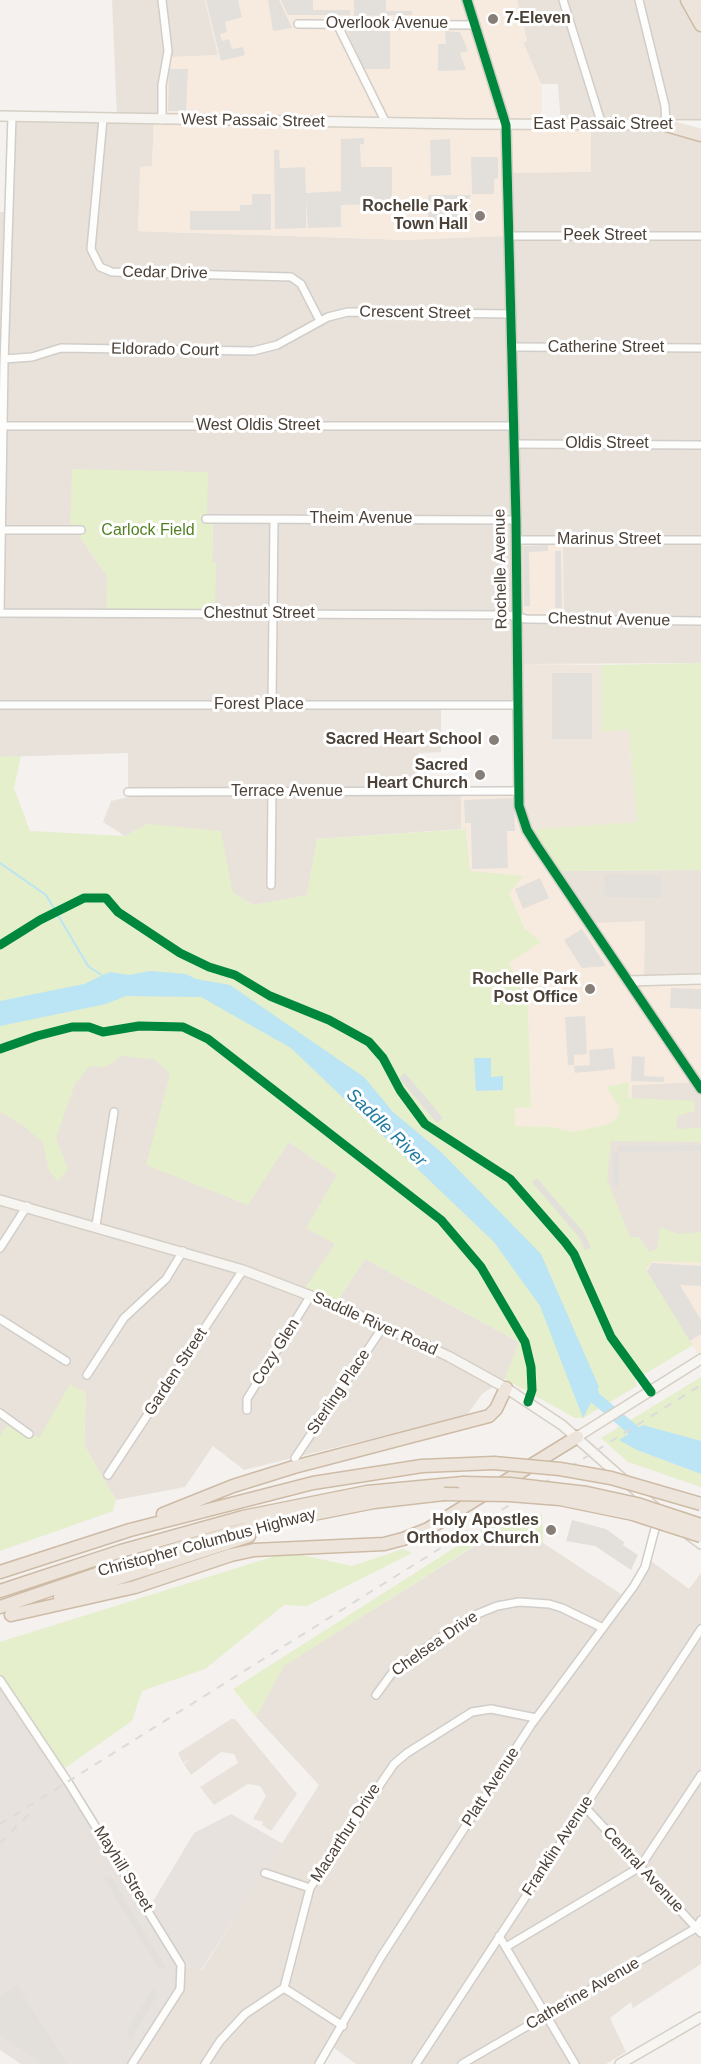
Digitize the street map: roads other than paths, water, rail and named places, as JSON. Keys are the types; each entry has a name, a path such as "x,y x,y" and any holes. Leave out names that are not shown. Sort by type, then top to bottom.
{"highway":[{"path":"687,0 701,25"},
{"path":"697,0 701,6"},
{"path":"666,125 701,135"},
{"path":"104,1538 233,1486 489,1416 496,1409 506,1388"},
{"path":"6,1617 135,1587 231,1555 254,1550 384,1544 403,1539 428,1529 578,1437"},
{"name":"Christopher Columbus Highway","path":"0,1572 104,1538 240,1500 335,1479 422,1466 494,1464 560,1469 611,1478 701,1504"},
{"name":"Christopher Columbus Highway","path":"0,1591 121,1551 251,1515 367,1492 463,1483 510,1484 587,1492 662,1511 701,1525"},
{"name":"Christopher Columbus Highway","path":"0,1607 189,1544 339,1508 444,1494 509,1495 560,1499 633,1514 701,1536"},
{"path":"6,1617 339,1508"}],"street":[{"path":"162,0 168,51 162,85 162,120"},
{"path":"563,0 602,125"},
{"path":"639,0 665,106 666,125"},
{"name":"Rochelle Avenue","path":"467,2 506,125 516,520 518,791 527,830 701,1089"},
{"name":"Overlook Avenue","path":"298,24 476,25"},
{"path":"337,24 386,123"},
{"name":"West Passaic Street","path":"0,116 506,125"},
{"path":"0,613 4,279 12,116"},
{"name":"Cedar Drive","path":"103,119 91,249 100,267 112,272 291,277 301,285 321,321"},
{"name":"East Passaic Street","path":"506,125 701,125"},
{"name":"Peek Street","path":"509,236 701,236"},
{"name":"Crescent Street","path":"321,321 348,312 512,314"},
{"name":"Eldorado Court","path":"3,362 61,348 253,351 277,345 321,321"},
{"name":"Catherine Street","path":"512,347 701,348"},
{"name":"West Oldis Street","path":"3,426 513,426"},
{"name":"Oldis Street","path":"513,444 701,445"},
{"name":"Theim Avenue","path":"207,519 516,520"},
{"path":"272,705 274,519"},
{"path":"1,530 81,530"},
{"name":"Marinus Street","path":"516,540 701,540"},
{"name":"Chestnut Street","path":"0,613 517,617"},
{"name":"Chestnut Avenue","path":"517,617 701,621"},
{"name":"Forest Place","path":"0,705 519,705"},
{"name":"Terrace Avenue","path":"128,792 518,791"},
{"path":"272,885 273,792"},
{"path":"628,981 701,980"},
{"path":"96,1225 114,1112"},
{"name":"Saddle River Road","path":"0,1200 96,1225 243,1270 311,1295 448,1356 506,1388 578,1437 661,1513 701,1544"},
{"path":"0,1248 27,1206"},
{"path":"87,1375 124,1318 166,1279 183,1251"},
{"name":"Garden Street","path":"108,1475 243,1270"},
{"name":"Cozy Glen","path":"248,1410 247,1399 311,1295"},
{"path":"0,1319 66,1361"},
{"name":"Sterling Place","path":"295,1458 383,1327"},
{"path":"578,1437 701,1359"},
{"path":"0,1413 28,1434"},
{"name":"Platt Avenue","path":"318,2064 343,2026 381,1957 536,1718 603,1629 645,1567 653,1530 661,1513"},
{"name":"Chelsea Drive","path":"376,1695 395,1669 470,1617 496,1606 519,1602 549,1604 562,1608 603,1629"},
{"name":"Franklin Avenue","path":"416,2064 701,1629"},
{"name":"Mayhill Street","path":"0,1680 71,1785 181,1965 180,1989 132,2064"},
{"name":"Macarthur Drive","path":"284,1988 310,1888 385,1774 406,1753 472,1712 491,1709 536,1718"},
{"path":"506,1947 640,1867 701,1775"},
{"name":"Central Avenue","path":"584,1806 699,1930"},
{"path":"266,1873 310,1888"},
{"name":"Catherine Avenue","path":"462,2064 699,1930 701,1920"},
{"path":"499,1936 574,2064"},
{"path":"205,2064 220,2041 245,2014 284,1988 343,2026"},
{"path":"620,2064 634,2061 700,2019"}],"water":[{"name":"Saddle River","path":"150,971 186,974 196,979 230,985 364,1077 393,1112 441,1152 541,1254 599,1387 583,1418 540,1306 494,1242 291,1048 201,997 126,996 106,1004 0,1026 0,1001 84,984 110,972 129,975"},
{"path":"474,1058 491,1058 491,1077 503,1076 503,1090 476,1091"},
{"path":"643,1425 701,1441 701,1474 637,1450 619,1440"}],"waterway":[{"path":"0,863 46,895 88,966 103,976"},
{"name":"Saddle River","path":"589,1383 594,1397 645,1440"}],"railway":[{"path":"0,1824 701,1385"},
{"path":"0,1843 30,1813"}],"place":[{"name":"7-Eleven","path":"493,19"},
{"name":"Rochelle Park Town Hall","path":"480,216"},
{"name":"Sacred Heart School","path":"494,740"},
{"name":"Sacred Heart Church","path":"480,775"},
{"name":"Rochelle Park Post Office","path":"590,989"},
{"name":"Holy Apostles Orthodox Church","path":"551,1530"}],"park label":[{"name":"Carlock Field","path":"148,531"}]}
